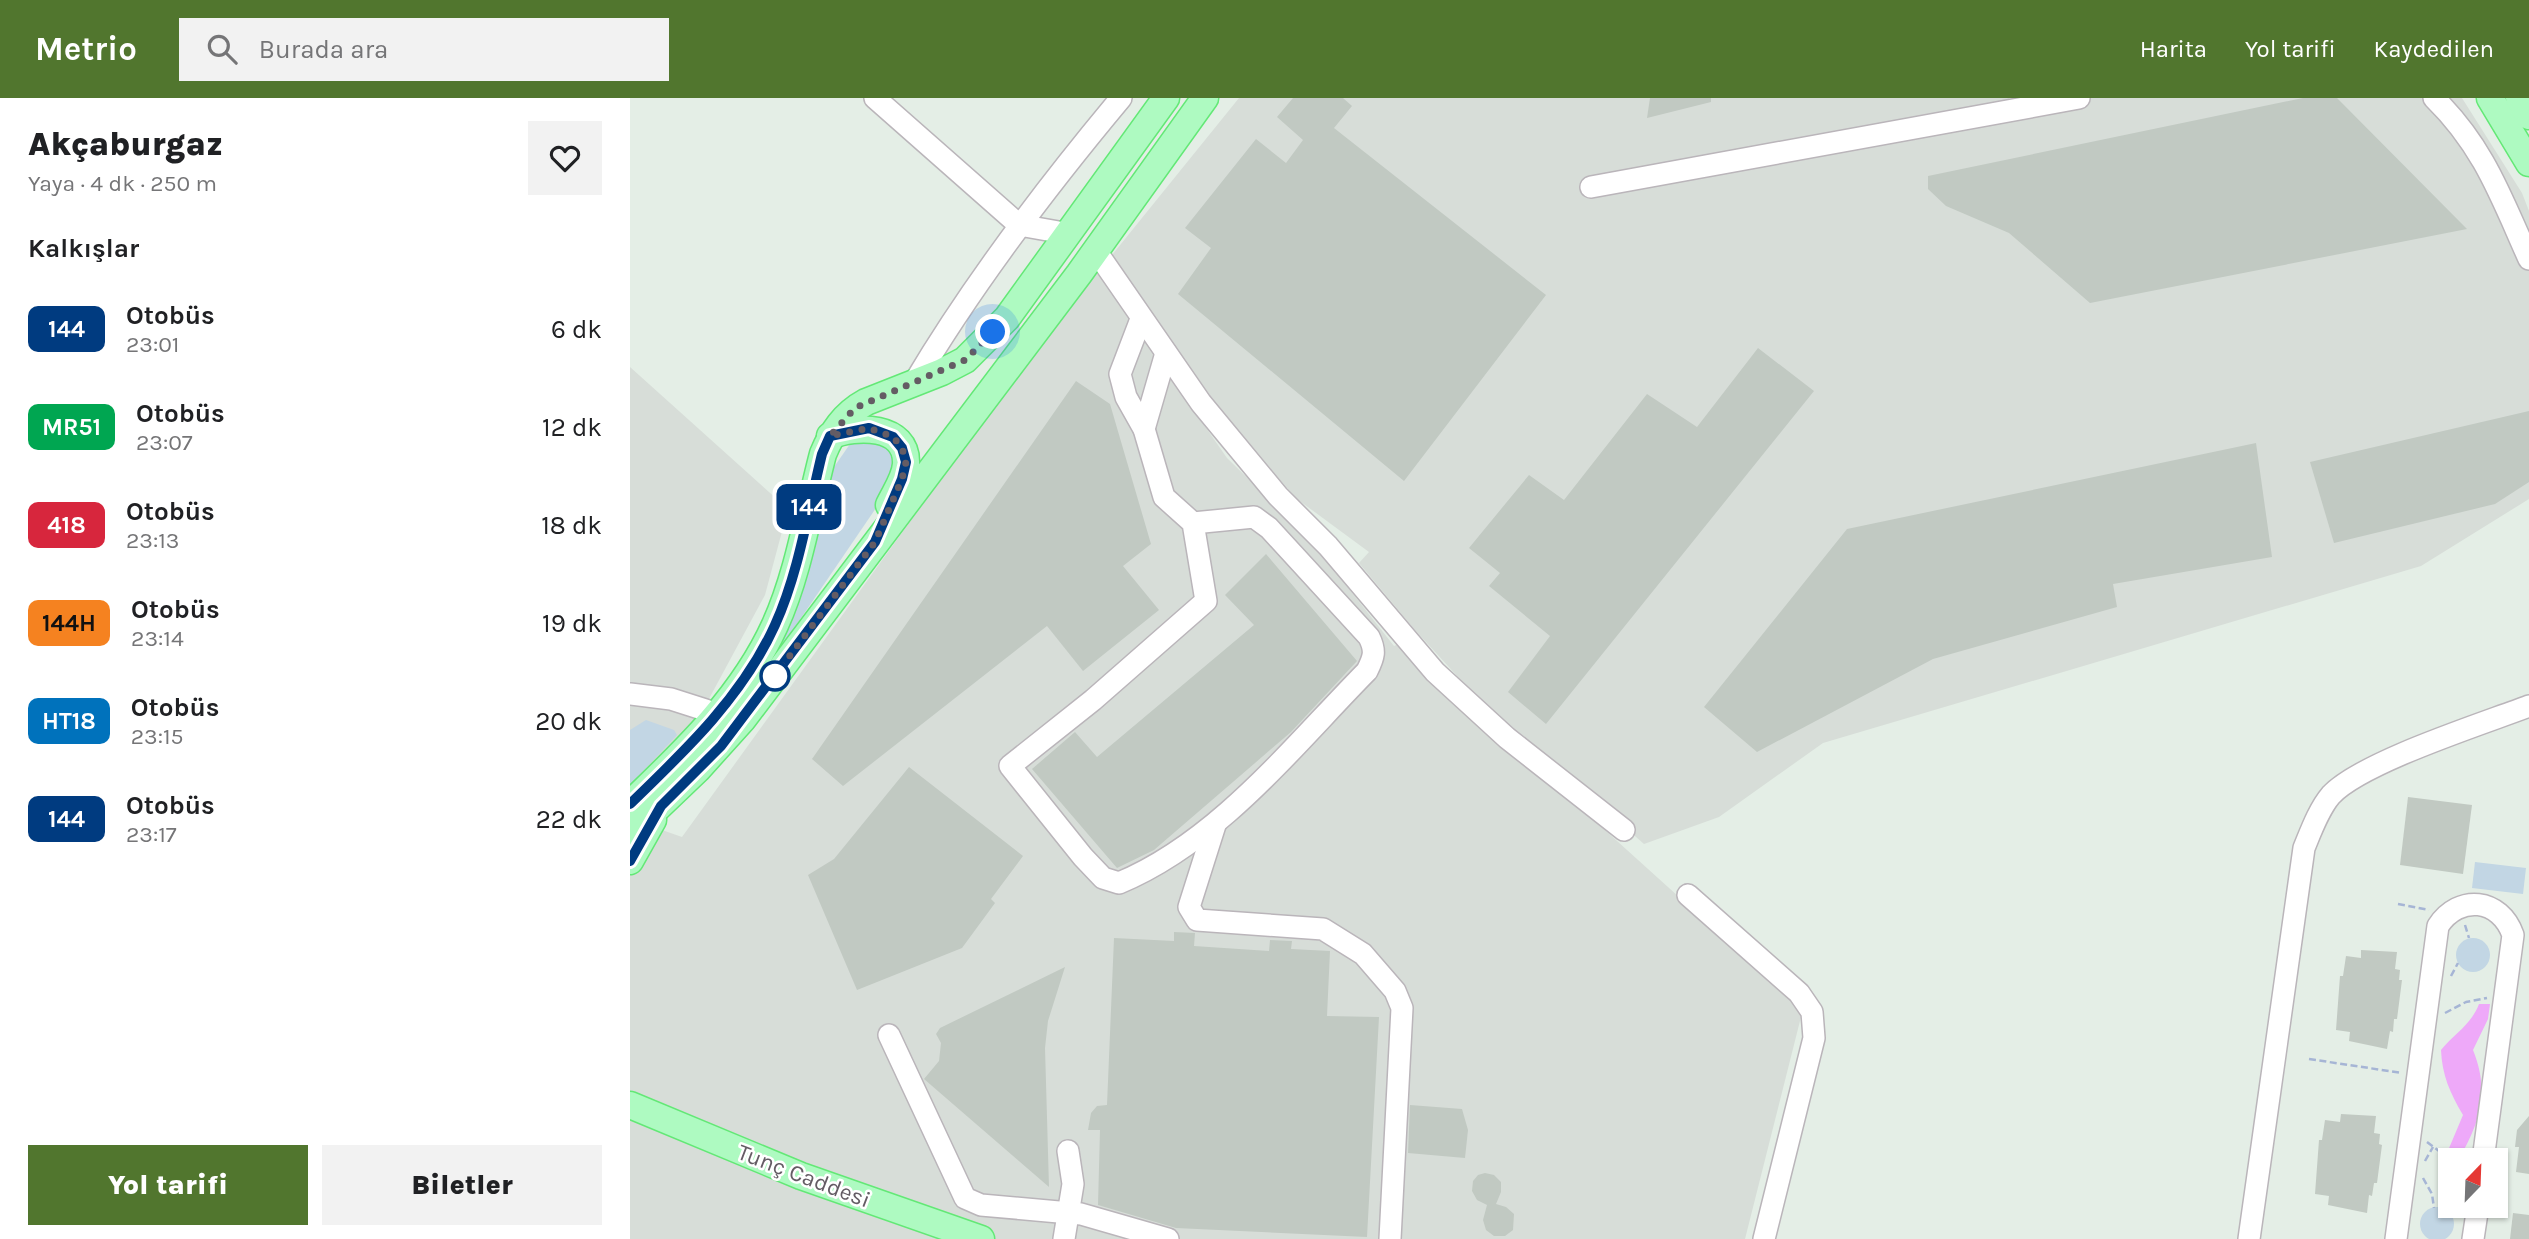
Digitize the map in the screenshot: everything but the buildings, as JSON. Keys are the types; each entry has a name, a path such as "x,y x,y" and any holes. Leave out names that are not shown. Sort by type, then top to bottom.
{"main road":[{"path":"630,804 718,714 752,667 780,615 830,436 855,408 965,360 1007,317 1070,234 1166,98"},
{"path":"630,834 721,746 1096,251 1205,98"},
{"path":"2490,98 2529,163"},
{"path":"1070,234 1096,251"},
{"path":"830,436 869,428 893,437 902,448 906,462 902,479 875,542"},
{"path":"630,861 661,806"},
{"name":"Tunç Caddesi","path":"630,1105 801,1176 970,1237"}],"street":[{"path":"876,98 1019,225 1070,234"},
{"path":"914,383 954,315 1019,225 1121,98"},
{"path":"1591,187 2079,98"},
{"path":"2434,98 2460,124 2482,154 2529,260"},
{"path":"1096,251 1201,403 1278,496 1328,546 1435,672 1507,738 1624,830"},
{"path":"1141,319 1120,374 1126,397 1144,429 1164,497 1193,523 1206,601 1093,700 1010,766 1083,857 1103,877 1119,883 1148,871 1215,825 1367,671 1375,650 1369,637 1279,538 1254,517 1193,523"},
{"path":"1144,429 1166,353"},
{"path":"630,694 671,698 718,714"},
{"path":"2249,1239 2304,848 2313,827 2331,796 2358,774 2529,706"},
{"path":"1215,825 1189,907 1197,920 1323,929 1363,954 1395,991 1402,1008 1390,1239"},
{"path":"1688,895 1799,993 1812,1012 1814,1038 1763,1239"},
{"path":"2396,1239 2438,926 2455,908 2467,903 2491,907 2509,924 2513,936 2485,1148"},
{"path":"889,1035 965,1198 981,1205 1070,1212 1168,1239"},
{"path":"1064,1239 1073,1184 1068,1151"},
{"path":"2473,1239 2476,1218"}],"path":[{"path":"2424,1028 2466,1002 2505,998"},
{"path":"2309,1059 2417,1075"},
{"path":"2411,1119 2438,1151"},
{"path":"2423,1164 2433,1147"},
{"path":"2423,1171 2434,1208"}],"shaded area":[{"path":"1239,98 2009,98 2012,109 2070,98 2462,98 2522,193 2529,211 2529,499 2421,566 1823,743 1719,817 1644,844 1470,690 1359,563 1369,552 1297,499 1232,425 1108,260"},
{"path":"1094,267 1227,458 1308,537 1394,646 1399,644 1803,1009 1745,1239 630,1239 630,367 788,509 765,595 642,823 682,837"},
{"path":"862,439 883,441 897,461 891,486 752,690 834,467 850,444"},
{"path":"646,720 674,730 677,735 630,785 630,730"},
{"path":"2475,862 2526,868 2523,894 2472,888"},
{"path":"2473,938 2485,943 2490,955 2485,967 2473,972 2461,967 2456,955 2461,943"},
{"path":"2479,1004 2490,1004 2488,1019 2473,1050 2481,1080 2480,1107 2464,1148 2449,1148 2463,1115 2447,1084 2441,1050 2476,1011"},
{"path":"2437,1207 2438,1218 2453,1218 2453,1231 2444,1240 2430,1240 2421,1231 2421,1217 2430,1208"}],"bus line":[{"name":"144","path":"630,804 718,714 764,647 784,604 822,454 830,436 840,431 869,428 893,437 902,448 906,462 902,479 875,542 743,719 721,746 661,806 630,861"}],"route":[{"path":"775,676 771,681 875,542 902,479 906,462 902,448 893,437 880,431 869,428 853,429 830,436 855,408 965,360 993,332"}]}
